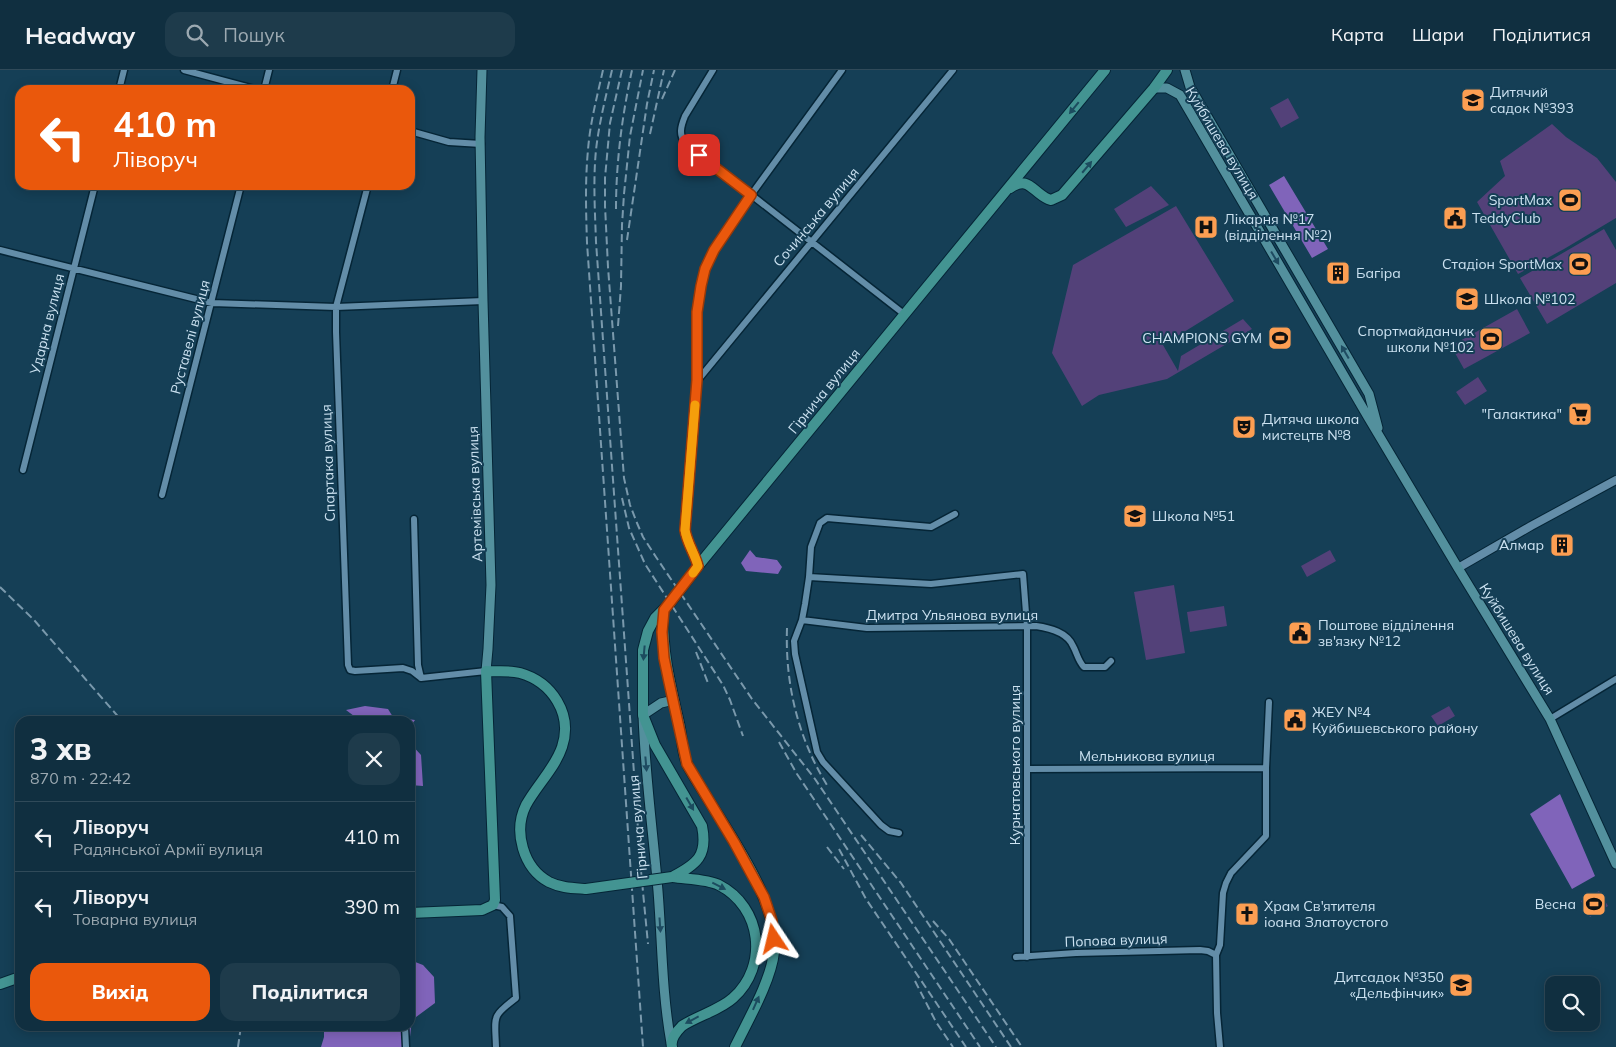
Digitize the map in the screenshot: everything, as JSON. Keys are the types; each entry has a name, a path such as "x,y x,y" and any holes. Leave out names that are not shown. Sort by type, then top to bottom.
{"main road":[{"name":"Артемівська вулиця","path":"482,70 480,144 483,301 492,585 486,671 488,761 496,891 493,905"},
{"name":"Гірнича вулиця","path":"671,1045 643,715 643,650 648,630 655,618 664,610 1105,70"},
{"path":"1007,190 1019,183 1030,186 1044,198 1051,200 1062,195 1154,88 1167,70"},
{"name":"Куйбишева вулиця","path":"1185,70 1190,87 1370,394 1380,435"},
{"path":"1180,94 1182,87 1190,87"},
{"name":"Куйбишева вулиця","path":"1154,88 1167,88 1180,94 1358,400 1550,719 1616,864"},
{"path":"1028,164 1026,174 1030,186"},
{"path":"1358,400 1364,403 1367,402 1370,394"},
{"path":"664,610 662,632 664,658 687,764 764,897 772,921 774,953 770,970 735,1047"},
{"path":"486,671 519,673 533,678 553,694 560,704 564,716 563,746 558,757 526,806 522,820 523,849 537,873 549,882 563,888 586,889 672,877 717,884 735,896 750,914 755,928 756,959 744,986 732,999 682,1026 676,1032 671,1045"},
{"path":"672,877 690,868 700,857 705,841 702,826 655,745 643,715 661,703 674,700"},
{"path":"415,913 482,910 493,905"},
{"path":"0,984 15,979"}],"street":[{"path":"120,85 124,70"},
{"path":"184,70 240,85"},
{"path":"265,85 269,70"},
{"path":"393,85 397,70"},
{"path":"713,70 685,116 680,132 681,138 686,144 904,314"},
{"path":"698,566 687,540 685,530 697,380 697,312 705,269 714,250 751,195 842,70"},
{"name":"Сочинська вулиця","path":"697,380 953,70"},
{"path":"415,132 449,142 480,144"},
{"name":"Ударна вулиця","path":"23,470 94,190"},
{"name":"Руставелі вулиця","path":"162,495 240,190"},
{"name":"Спартака вулиця","path":"367,190 336,307 348,665 350,670 355,671 403,668 412,671 421,678 486,671"},
{"path":"0,250 212,303 336,307 483,301"},
{"path":"1458,568 1616,480"},
{"path":"899,833 889,831 881,825 823,762 817,752 794,647 796,634 802,620 809,577 811,547 820,523 828,518 931,527 954,514"},
{"path":"414,519 418,665 421,678"},
{"name":"Курнатовського вулиця","path":"809,577 932,584 1023,574 1027,626 1027,957"},
{"name":"Дмитра Ульянова вулиця","path":"802,620 867,628 1043,627 1056,630 1072,644 1080,663 1084,667 1105,666 1111,661"},
{"path":"1550,719 1616,679"},
{"path":"1220,1047 1217,1013 1216,955 1220,946 1223,893 1231,873 1266,836 1266,768 1269,702"},
{"name":"Мельникова вулиця","path":"1028,769 1266,768"},
{"path":"493,905 502,907 510,916 516,998 499,1011 496,1016 496,1047"},
{"name":"Попова вулиця","path":"1016,957 1076,953 1200,950 1216,955"},
{"path":"405,1031 406,1047"}],"shaded area":[{"path":"1288,98 1299,118 1281,128 1270,108"},
{"name":"SportMax","path":"1552,124 1566,137 1597,158 1616,182 1616,218 1518,274 1477,202 1505,176 1500,161"},
{"path":"1284,176 1328,249 1312,258 1269,185"},
{"path":"1151,186 1169,205 1126,227 1114,209"},
{"path":"1176,206 1234,301 1163,345 1178,371 1181,356 1243,319 1252,329 1167,379 1099,395 1082,406 1052,353 1073,265"},
{"name":"Стадіон SportMax","path":"1604,229 1616,250 1616,283 1547,324 1520,278"},
{"name":"Спортмайданчик школи №102","path":"1517,309 1530,333 1464,369 1451,346"},
{"path":"1478,377 1487,391 1465,405 1456,392"},
{"path":"750,550 756,557 777,560 782,567 778,574 746,571 741,563"},
{"path":"1330,550 1336,561 1307,577 1301,566"},
{"path":"1174,585 1185,653 1146,660 1134,592"},
{"path":"1224,606 1227,626 1190,632 1187,612"},
{"path":"365,706 388,709 392,716 354,716 346,710"},
{"path":"1449,706 1455,716 1438,726 1431,716"},
{"path":"415,748 421,755 423,786 415,785"},
{"path":"1560,794 1595,876 1572,889 1530,814"},
{"name":"Весна","path":"1599,891 1608,906 1590,917 1581,901"},
{"path":"415,962 423,965 434,977 435,1003 415,1018"},
{"path":"324,1031 411,1031 410,1047 321,1047"}],"railway":[{"path":"603,70 592,120 588,150 586,185 587,243 643,1047"},
{"path":"612,70 596,150 594,184 596,242 641,871 648,944"},
{"path":"622,70 610,123 605,178 605,206 624,478 630,505 643,537 656,557 752,699 815,779 996,1047"},
{"path":"616,209 620,139 632,70"},
{"path":"618,326 624,194 630,136 643,70"},
{"path":"627,240 647,104 654,70"},
{"path":"650,134 664,70"},
{"path":"662,99 675,70"},
{"path":"622,498 629,528 645,564 723,685 743,736"},
{"path":"0,587 34,620 118,716"},
{"path":"787,628 788,670 795,710 808,749 827,785"},
{"path":"696,652 708,683"},
{"path":"779,742 797,774 980,1047"},
{"path":"861,835 901,883 1011,1047"},
{"path":"827,847 844,869"},
{"path":"839,849 866,899 966,1047"},
{"path":"933,921 949,939 1022,1047"},
{"path":"915,981 936,1022 953,1047"},
{"path":"238,1047 240,1031"}],"slow traffic":[{"path":"693,573 698,566 685,535 685,530 695,405"}],"place":[{"name":"Дитячий садок №393","path":"1473,100"},
{"name":"SportMax","path":"1570,200"},
{"name":"TeddyClub","path":"1455,218"},
{"name":"Лікарня №17 (відділення №2)","path":"1206,227"},
{"name":"Стадіон SportMax","path":"1580,264"},
{"name":"Багіра","path":"1338,273"},
{"name":"Школа №102","path":"1467,299"},
{"name":"CHAMPIONS GYM","path":"1280,338"},
{"name":"Спортмайданчик школи №102","path":"1491,339"},
{"name":"\"Галактика\"","path":"1580,414"},
{"name":"Дитяча школа мистецтв №8","path":"1244,427"},
{"name":"Школа №51","path":"1135,516"},
{"name":"Алмар","path":"1562,545"},
{"name":"Поштове відділення зв'язку №12","path":"1300,633"},
{"name":"ЖЕУ №4 Куйбишевського району","path":"1295,720"},
{"name":"Весна","path":"1594,904"},
{"name":"Храм Св'ятителя іоана Златоустого","path":"1247,914"},
{"name":"Дитсадок №350 «Дельфінчик»","path":"1461,985"}],"route":[{"path":"699,155 751,195 714,250 705,269 701,286 697,312 697,380 685,530 685,535 698,566 664,610 662,632 664,658 687,764 734,842 764,897 772,921 774,939"}]}
